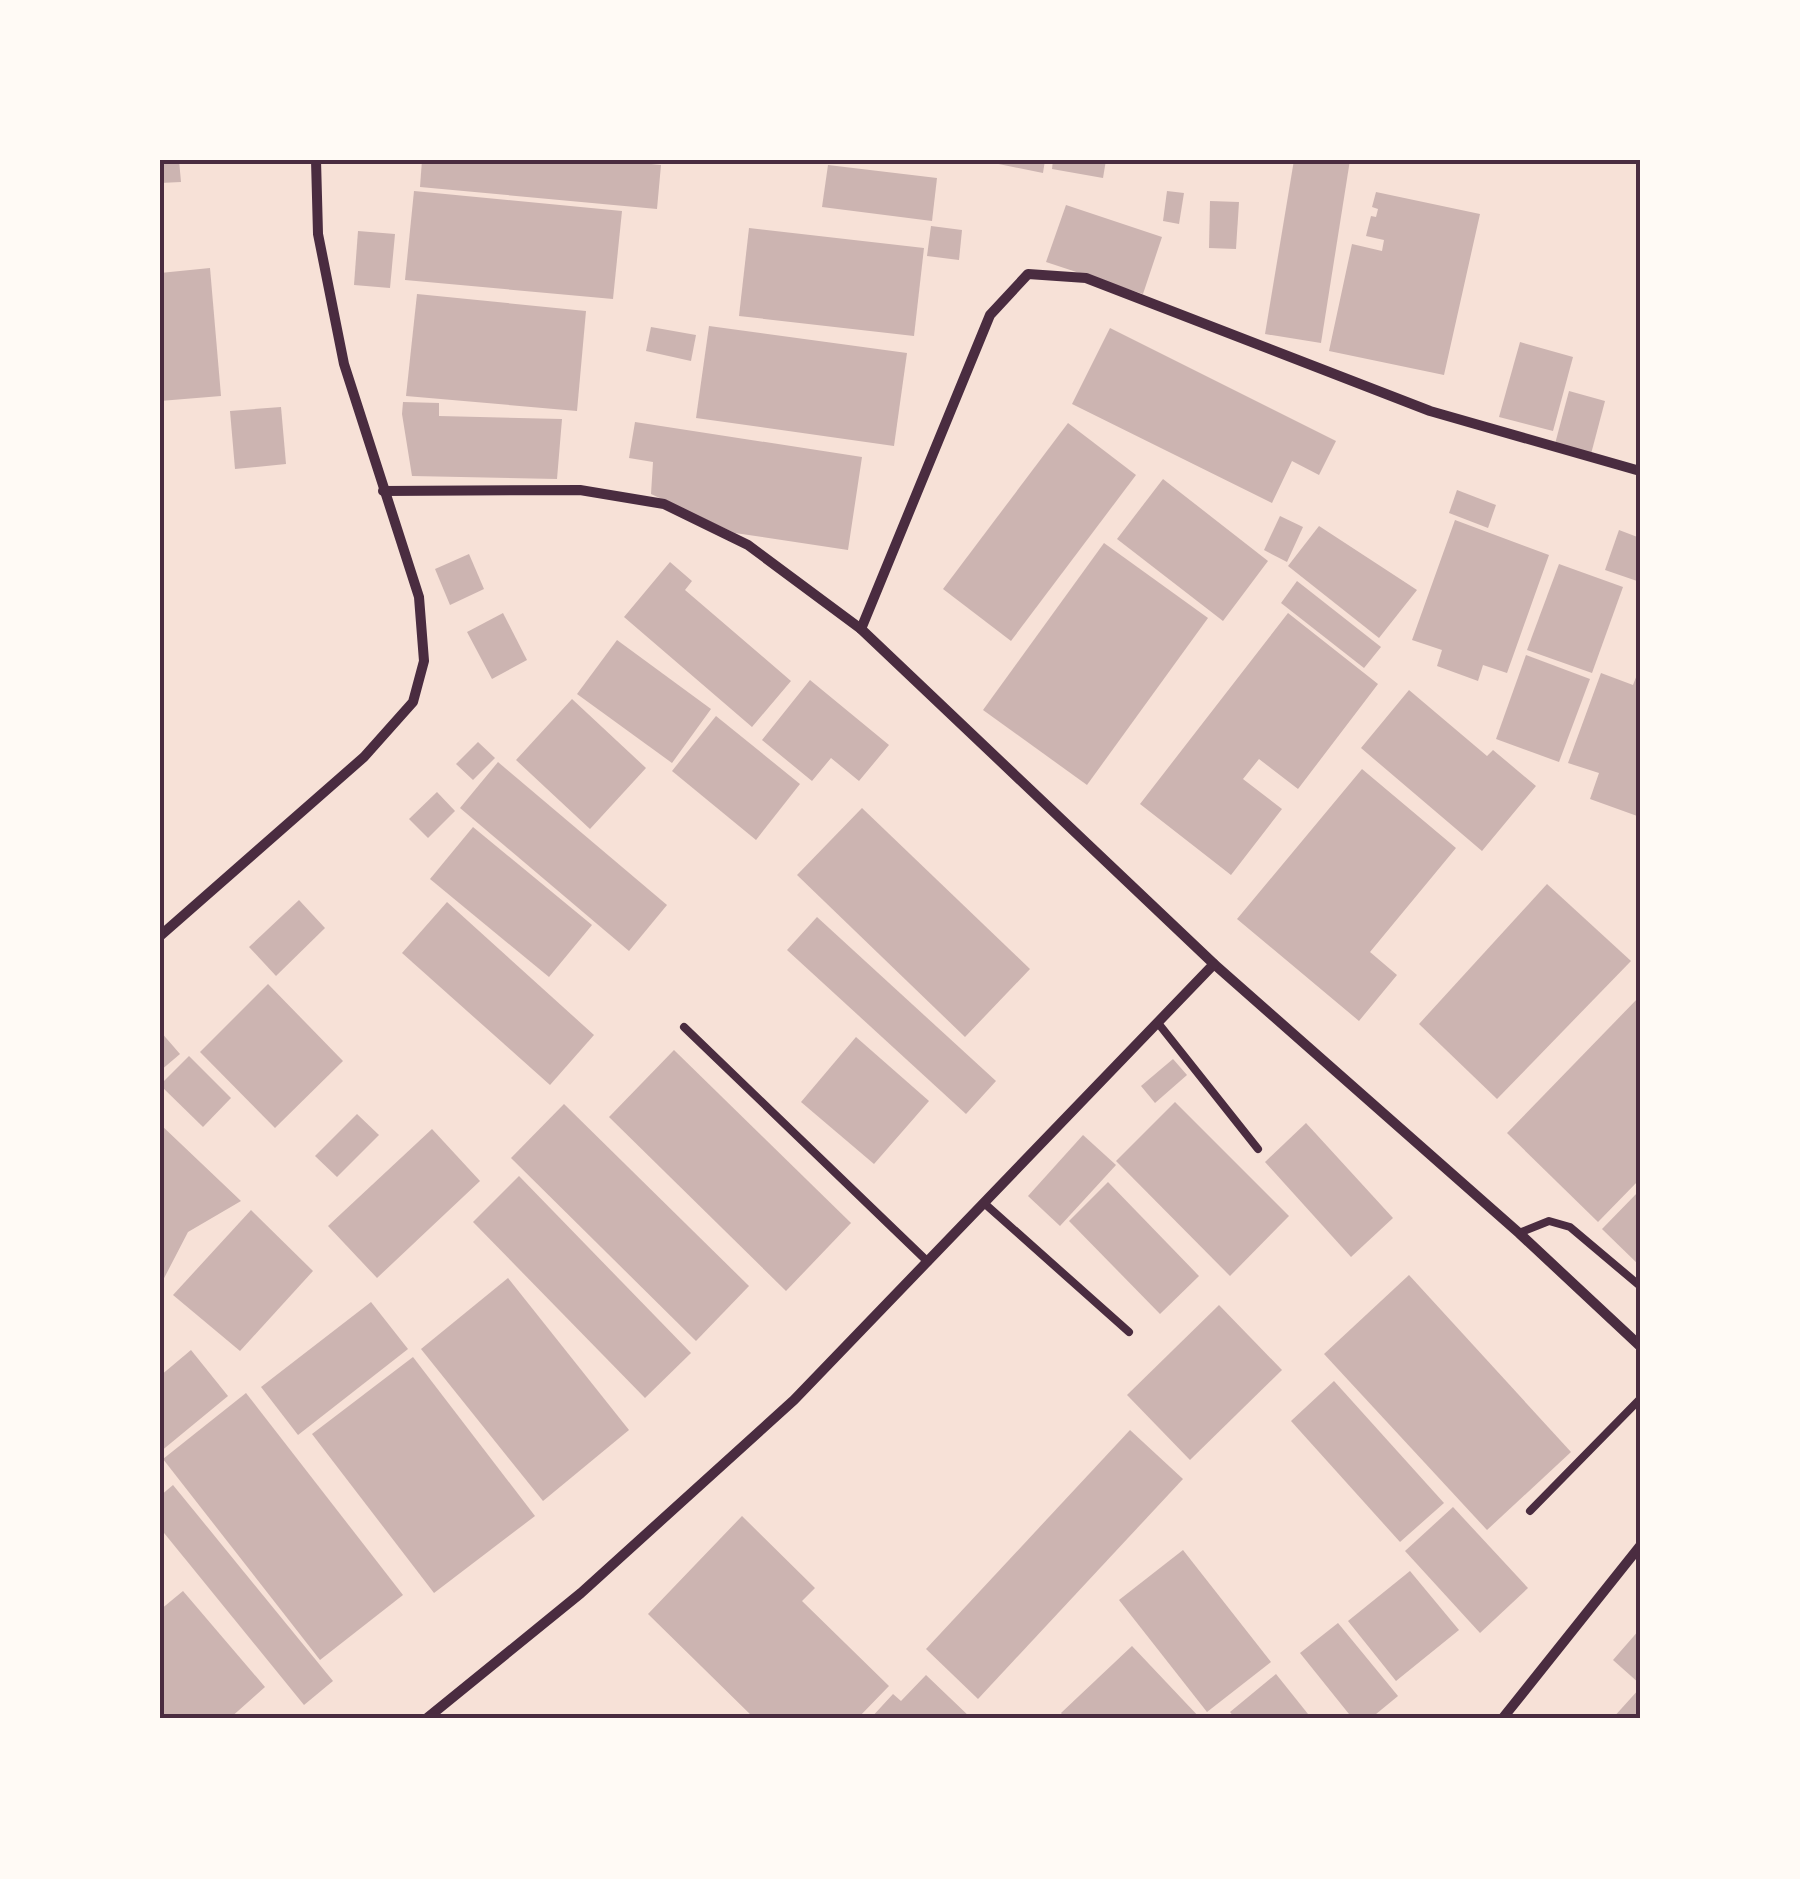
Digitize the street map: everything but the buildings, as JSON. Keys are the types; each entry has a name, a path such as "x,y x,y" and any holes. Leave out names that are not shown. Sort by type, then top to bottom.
{"street":[{"path":"160,936 364,757 414,702 424,660 419,597 344,364 318,234 316,160"},
{"path":"861,629 990,315 1028,274 1086,278 1430,411 1640,471"},
{"path":"383,491 580,490 664,504 748,545 861,629 1214,964 1519,1233 1640,1346"},
{"path":"426,1719 581,1593 794,1400 1214,964"},
{"path":"1502,1719 1640,1546"}],"lane":[{"path":"1158,1023 1258,1149"},
{"path":"684,1027 928,1262"},
{"path":"984,1203 1130,1332"},
{"path":"1519,1233 1549,1220 1570,1227 1640,1286"},
{"path":"1530,1511 1640,1399"}]}
